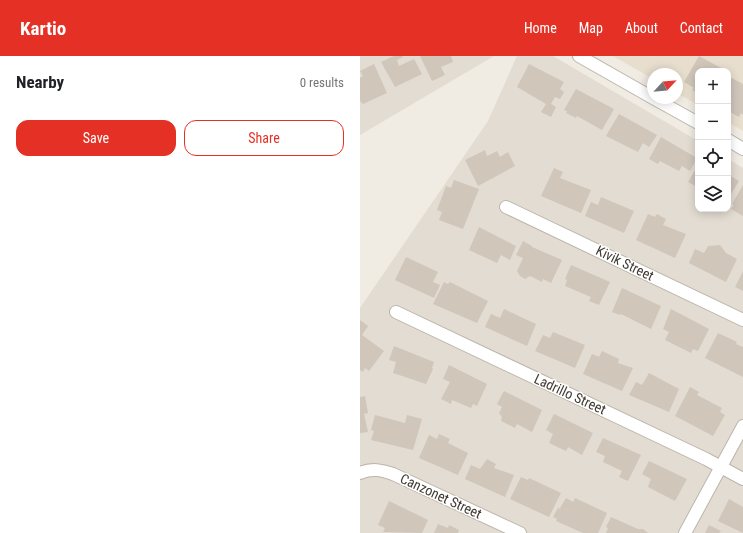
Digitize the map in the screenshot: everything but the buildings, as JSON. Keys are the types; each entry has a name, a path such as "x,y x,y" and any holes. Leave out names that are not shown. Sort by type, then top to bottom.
{"street":[{"path":"579,56 647,95"},
{"path":"664,104 695,121"},
{"path":"731,142 743,148"},
{"name":"Kivik Street","path":"506,207 743,320"},
{"name":"Ladrillo Street","path":"396,312 721,466 743,479"},
{"path":"684,533 743,426"},
{"name":"Canzonet Street","path":"360,473 368,470 379,469 393,474 503,529 520,533"}],"shaded area":[{"path":"360,56 494,56 360,135"},
{"path":"517,56 553,56 695,139 695,212 731,212 731,161 743,168 743,533 360,533 360,308 488,121"},
{"path":"613,56 743,56 743,131 731,124 731,68 695,68 695,103 683,96 683,68 647,68 647,76"}]}
